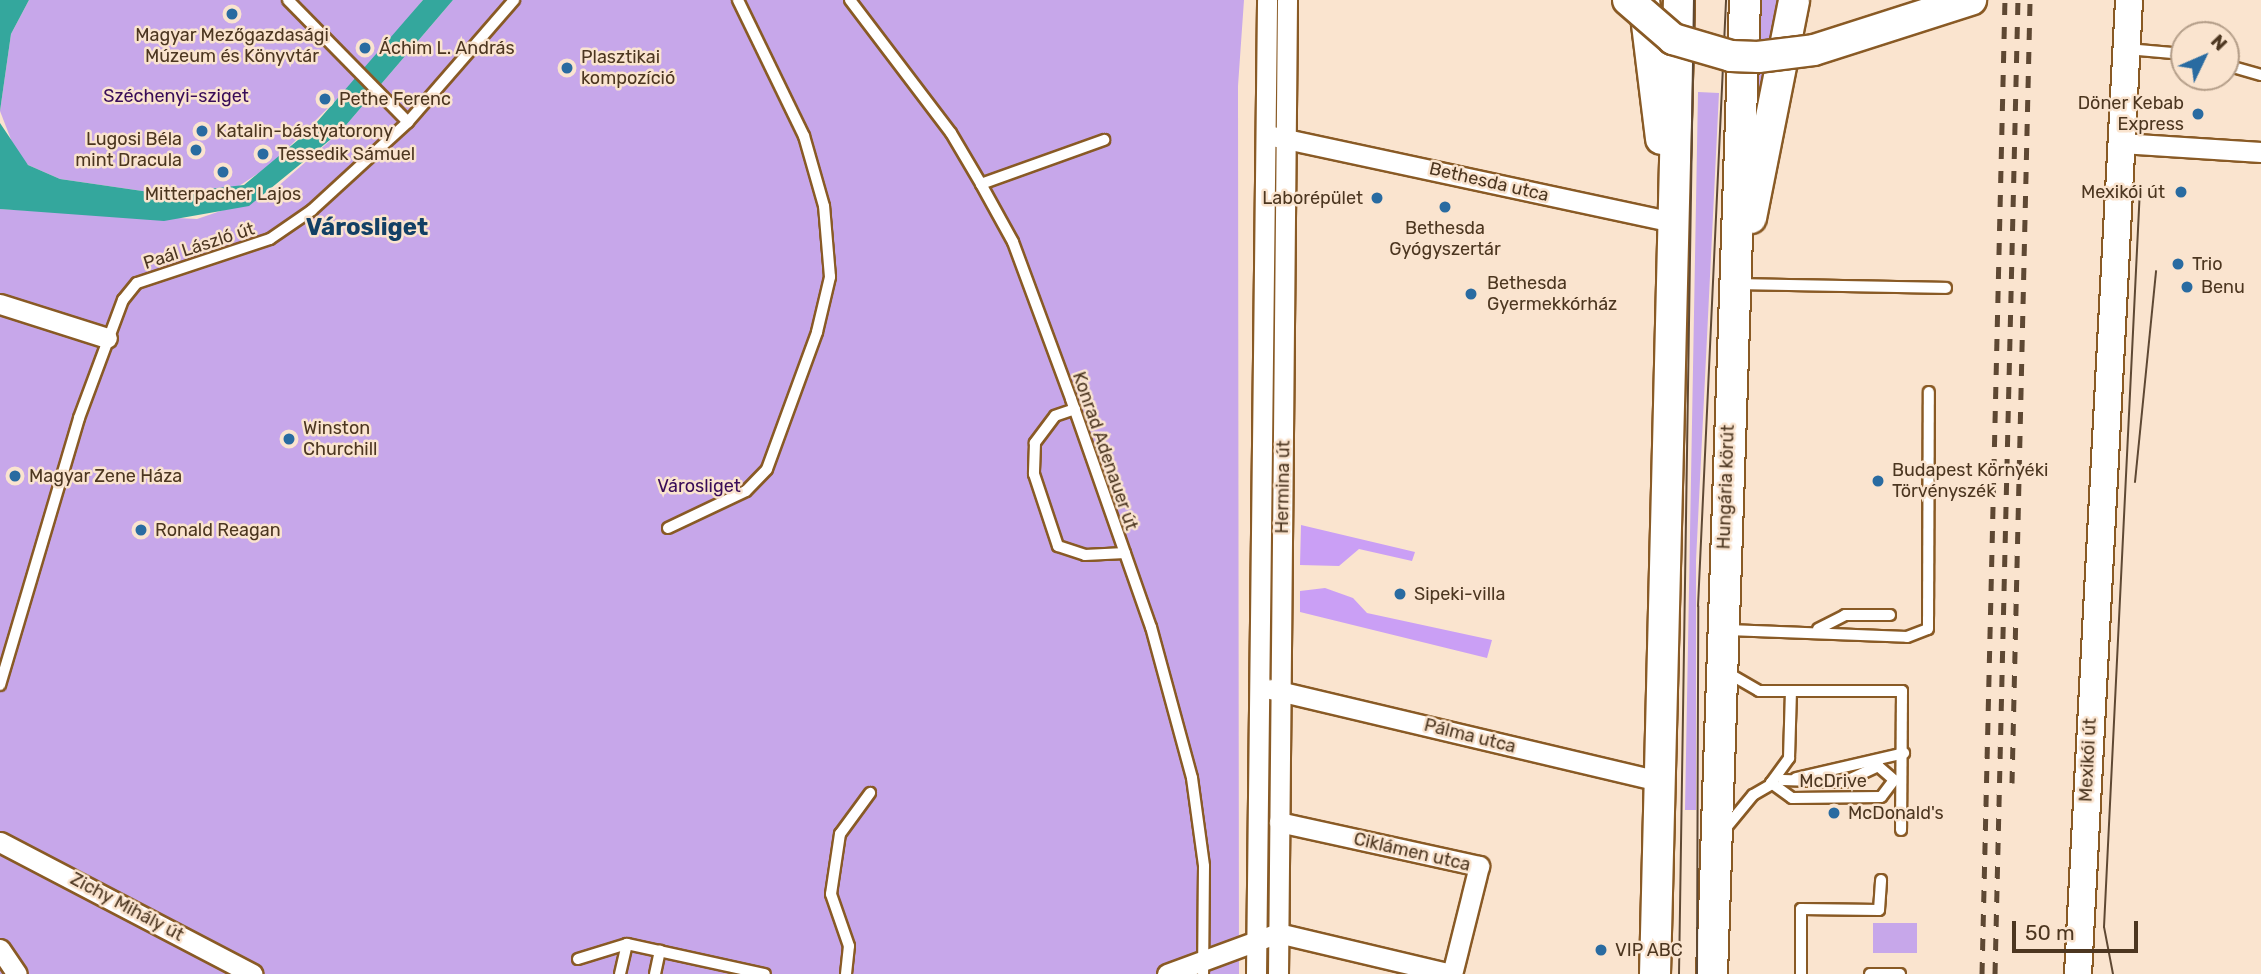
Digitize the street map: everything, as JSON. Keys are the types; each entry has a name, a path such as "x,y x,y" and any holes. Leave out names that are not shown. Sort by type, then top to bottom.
{"main road":[{"path":"1628,0 1672,39 1745,57 1814,50 1971,0"},
{"path":"1644,0 1674,214"},
{"path":"1655,974 1679,0"},
{"name":"Hungária körút","path":"1712,974 1720,631 1745,0"},
{"path":"1732,325 1794,0"}],"street":[{"name":"Hermina út","path":"1256,974 1267,0"},
{"name":"Hermina út","path":"1278,974 1287,0"},
{"name":"Mexikói út","path":"2078,962 2129,0"},
{"name":"Bethesda utca","path":"1264,135 1284,136 1674,214"},
{"path":"2121,143 2261,152"},
{"path":"0,304 107,338"},
{"name":"Pálma utca","path":"1258,688 1280,690 1660,781"},
{"name":"Ciklámen utca","path":"1279,821 1479,866 1452,974"},
{"name":"Zichy Mihály út","path":"0,842 253,974"},
{"path":"1167,974 1205,967 1257,939 1278,933 1452,974"},
{"path":"0,949 17,974"},
{"path":"2078,962 2092,974"}],"lane":[{"path":"288,0 352,69 408,122"},
{"name":"Paál László út","path":"0,685 42,531 107,338 137,282 270,239 408,122 514,0"},
{"path":"668,528 746,491 767,469 817,332 830,277 824,206 804,136 738,0"},
{"name":"Konrad Adenauer út","path":"850,0 951,133 1013,242 1075,409 1125,553 1192,778 1204,866 1205,967"},
{"path":"2127,48 2170,53"},
{"path":"2240,69 2261,75"},
{"path":"981,184 1104,140"},
{"path":"1739,284 1946,289"},
{"path":"1720,631 1818,629 1907,637 1928,629 1929,392"},
{"path":"1075,409 1055,416 1035,443 1034,474 1058,546 1085,555 1125,553"},
{"path":"1818,629 1845,615 1890,615"},
{"path":"1719,665 1759,691 1902,691 1904,752 1901,830"},
{"path":"1771,783 1789,758 1791,691"},
{"path":"1717,841 1753,795 1771,783 1904,752"},
{"name":"McDrive","path":"1771,783 1792,797 1881,797 1894,780 1878,766 1844,782 1783,780"},
{"path":"846,974 849,946 831,894 840,834 870,793"},
{"path":"1801,974 1801,909 1879,910 1881,880"},
{"path":"620,974 627,944"},
{"path":"578,959 627,944 738,971 765,974"},
{"path":"655,974 660,951"},
{"path":"1870,974 1900,974"}],"green space":[{"name":"Széchenyi-sziget","path":"29,0 423,0 366,70 271,165 236,188 163,194 60,179 28,165 15,150 0,111 11,34"},
{"name":"Városliget","path":"453,0 1244,0 1238,86 1239,974 0,974 0,209 197,219 268,195 341,131"},
{"path":"1755,0 1788,0 1748,161"},
{"path":"1698,92 1719,93 1696,561 1696,810 1685,810"},
{"path":"1873,923 1917,923 1917,953 1873,953"}],"shaded area":[{"path":"1301,525 1415,552 1412,561 1359,549 1339,566 1300,565"},
{"path":"1325,588 1353,598 1367,613 1492,640 1487,658 1300,612 1300,591"}],"water":[{"path":"0,0 29,0 11,34 0,111"},
{"path":"423,0 453,0 341,131 249,206 164,221 0,209 0,123 28,165 60,179 163,194 244,185 310,130"}],"tram line":[{"path":"1679,974 1694,0"},
{"path":"1697,974 1698,606 1726,0"},
{"path":"2113,974 2104,927 2140,187"},
{"path":"2135,482 2156,271"}],"railway":[{"path":"1982,974 2005,0"},
{"path":"1995,974 2018,0"},
{"path":"2012,783 2030,0"}],"place":[{"name":"Magyar Mezőgazdasági Múzeum és Könyvtár","path":"232,14"},
{"name":"Áchim L. András","path":"365,48"},
{"name":"Plasztikai kompozíció","path":"567,68"},
{"name":"Pethe Ferenc","path":"325,99"},
{"name":"Döner Kebab Express","path":"2198,114"},
{"name":"Katalin-bástyatorony","path":"202,131"},
{"name":"Lugosi Béla mint Dracula","path":"196,150"},
{"name":"Tessedik Sámuel","path":"263,154"},
{"name":"Mitterpacher Lajos","path":"223,172"},
{"name":"Mexikói út","path":"2181,192"},
{"name":"Laborépület","path":"1377,198"},
{"name":"Bethesda Gyógyszertár","path":"1445,207"},
{"name":"Trio","path":"2178,264"},
{"name":"Benu","path":"2187,287"},
{"name":"Bethesda Gyermekkórház","path":"1471,294"},
{"name":"Winston Churchill","path":"289,439"},
{"name":"Magyar Zene Háza","path":"15,476"},
{"name":"Budapest Környéki Törvényszék","path":"1878,481"},
{"name":"Ronald Reagan","path":"141,530"},
{"name":"Sipeki-villa","path":"1400,594"},
{"name":"McDonald's","path":"1834,813"},
{"name":"VIP ABC","path":"1601,950"}],"district":[{"name":"Városliget","path":"367,228"}]}
